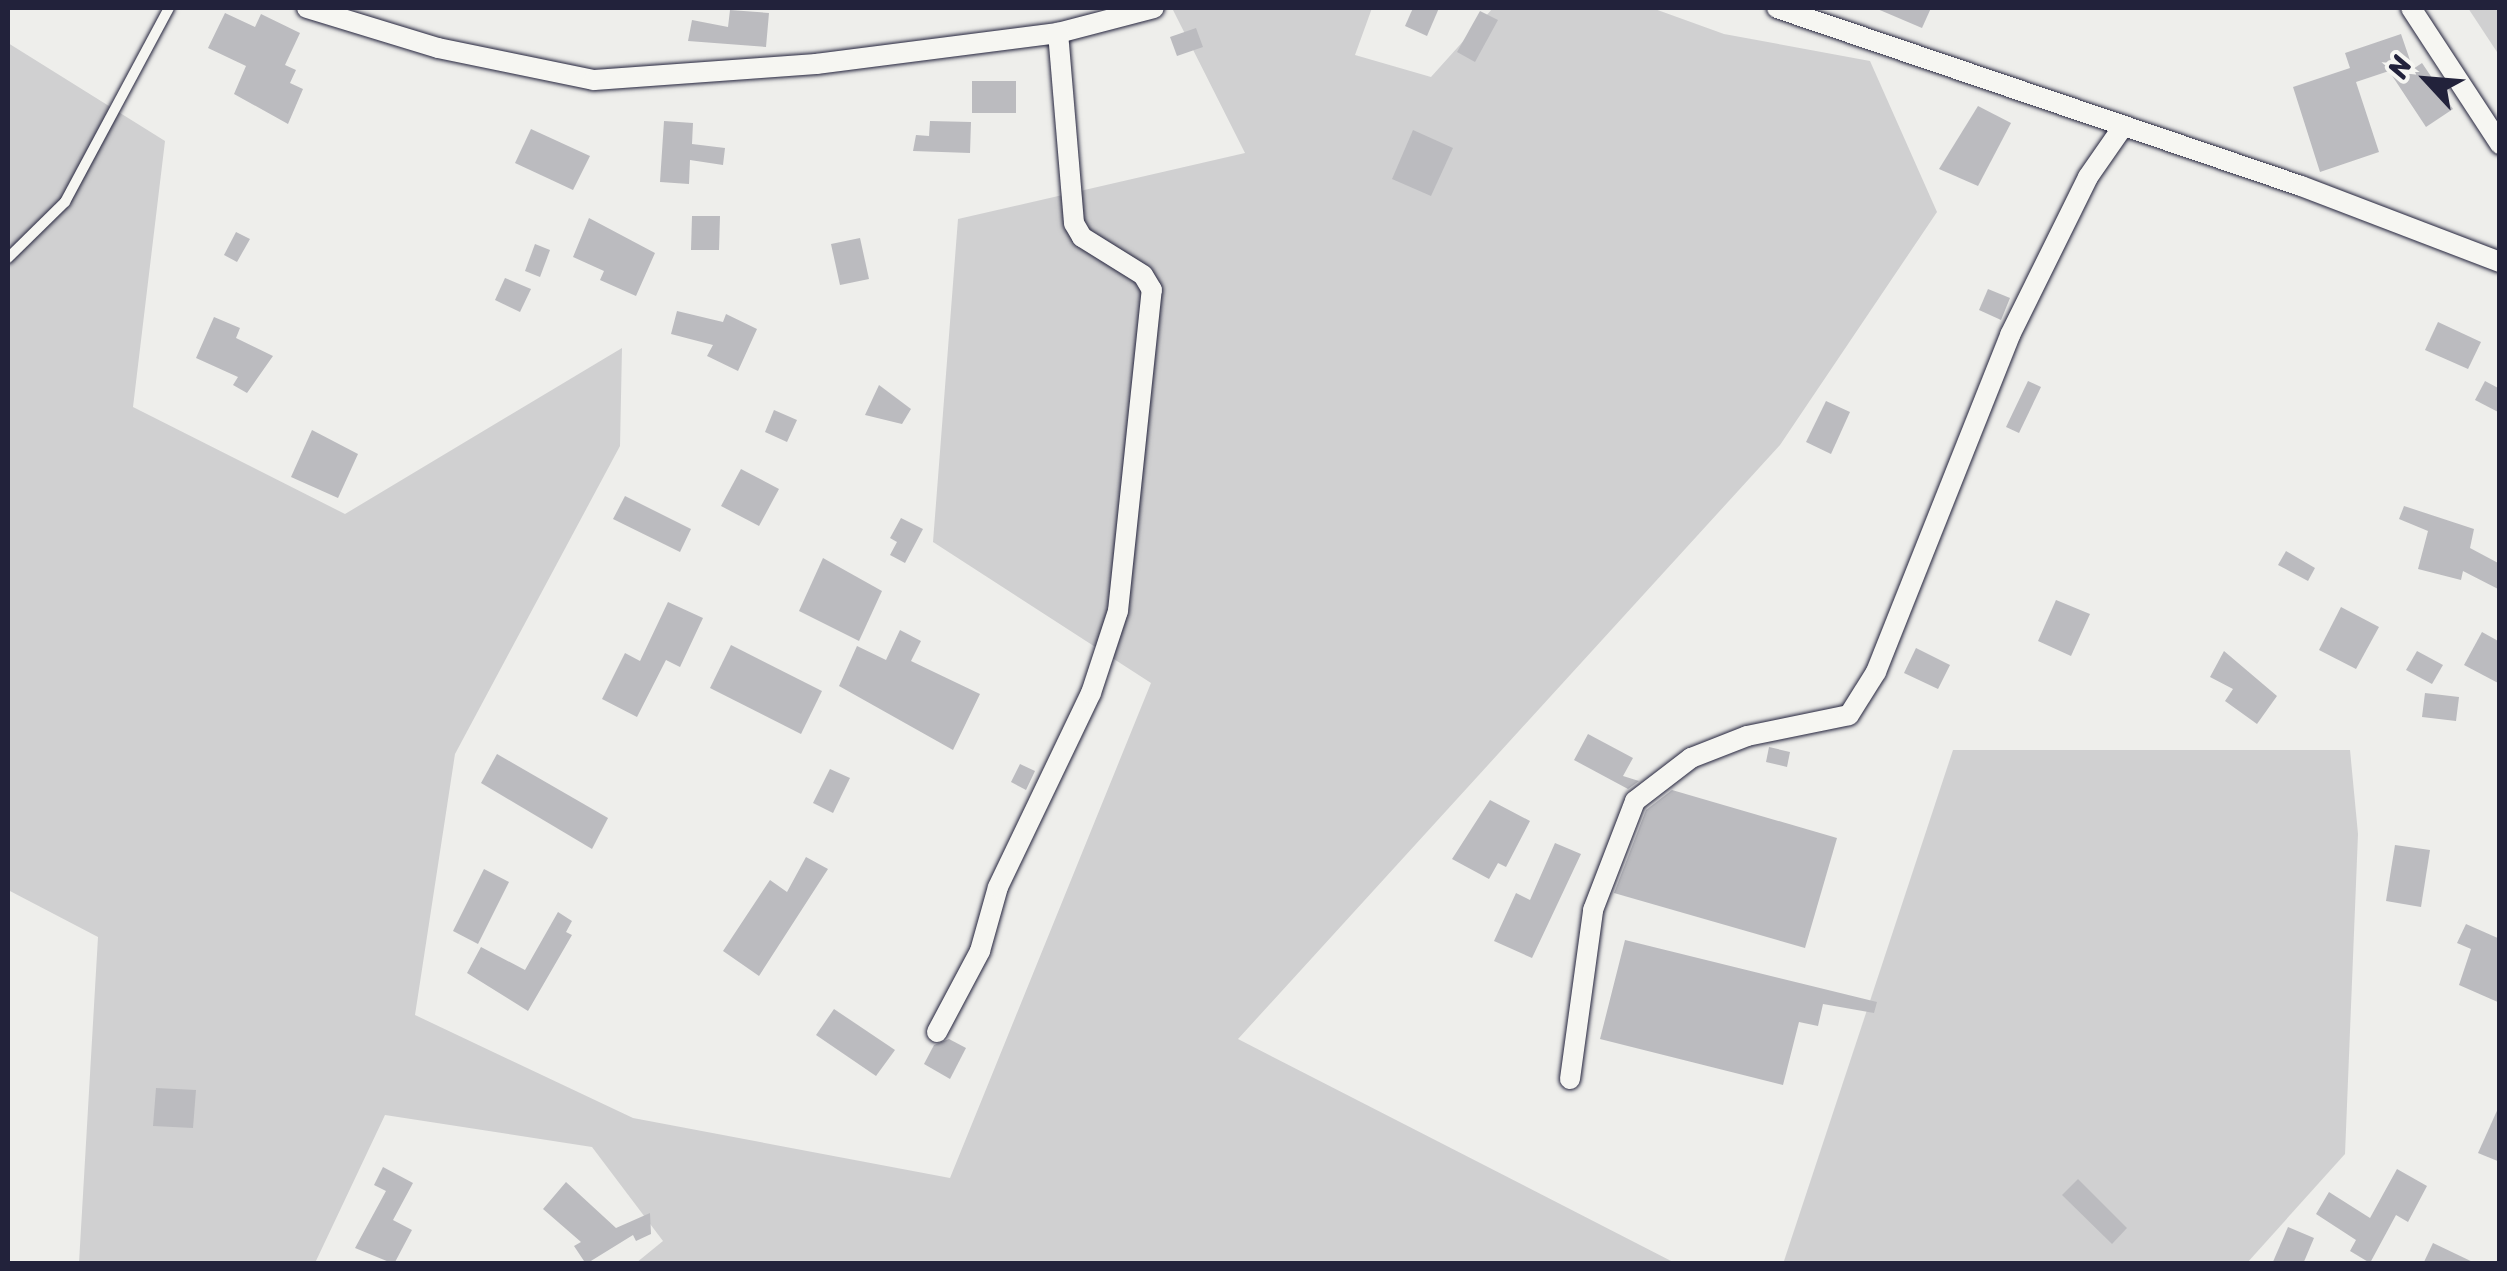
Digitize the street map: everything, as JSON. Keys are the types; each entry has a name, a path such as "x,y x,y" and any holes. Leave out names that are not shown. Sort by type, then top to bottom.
{"street":[{"path":"307,8 438,48 594,80 699,77 1058,33 1154,8"},
{"path":"1778,8 2302,186 2500,262"},
{"path":"2411,8 2500,144"},
{"path":"937,1032 980,951 998,887 1091,693 1118,611 1152,290 1143,275 1082,237 1074,223 1058,33"},
{"path":"1570,1079 1593,910 1635,802 1691,758 1748,736 1849,715 1876,672 2010,335 2088,177 2122,128"}],"lane":[{"path":"8,258 66,202 169,8"}],"shaded area":[{"path":"1172,8 1372,8 1355,55 1431,77 1493,8 1652,8 1724,34 1870,61 1937,212 1780,445 1238,1039 1675,1263 636,1263 663,1241 592,1147 385,1115 315,1263 79,1263 98,937 8,890 8,43 165,141 133,407 345,514 622,348 620,446 455,754 415,1015 633,1118 950,1178 1151,683 933,542 958,219 1245,153"},
{"path":"2468,8 2499,8 2499,55"},
{"path":"1953,750 2350,750 2358,834 2345,1154 2247,1263 1783,1264"}],"building":[{"path":"1413,8 1439,8 1427,36 1405,26"},
{"path":"1875,8 1931,8 1922,28"},
{"path":"730,10 769,13 766,47 688,41 692,20 728,27"},
{"path":"1480,11 1498,20 1475,62 1457,52"},
{"path":"225,13 255,27 261,14 300,33 285,65 296,70 290,83 303,89 288,124 234,94 246,66 208,48"},
{"path":"1196,28 1203,47 1177,56 1170,37"},
{"path":"2401,34 2413,69 2422,63 2453,109 2426,127 2389,71 2356,82 2379,152 2320,172 2293,87 2350,68 2345,53"},
{"path":"972,81 1016,81 1016,113 972,113"},
{"path":"1978,106 2011,123 1978,186 1939,169"},
{"path":"664,121 693,123 692,144 725,148 723,165 690,160 689,184 660,182"},
{"path":"930,121 971,122 970,153 913,151 916,135 929,136"},
{"path":"531,129 590,156 573,190 515,163"},
{"path":"1413,130 1453,148 1431,196 1392,179"},
{"path":"692,216 720,216 719,250 691,250"},
{"path":"589,218 655,253 636,296 600,280 604,271 573,257"},
{"path":"236,232 250,239 237,262 224,255"},
{"path":"860,238 869,279 840,285 831,244"},
{"path":"535,244 550,250 540,277 525,271"},
{"path":"505,278 531,289 520,312 495,300"},
{"path":"1988,289 2010,298 2001,320 1979,310"},
{"path":"677,311 723,322 726,314 757,329 738,371 707,356 713,345 671,334"},
{"path":"214,317 240,328 236,338 273,356 247,393 233,385 238,377 196,358"},
{"path":"2438,322 2481,342 2468,369 2425,350"},
{"path":"2028,381 2041,387 2019,433 2006,427"},
{"path":"2485,381 2500,389 2500,413 2475,400"},
{"path":"879,385 911,409 902,424 865,415"},
{"path":"1826,401 1850,412 1831,454 1806,442"},
{"path":"774,410 797,420 787,442 765,432"},
{"path":"312,430 358,454 338,498 291,477"},
{"path":"741,469 779,489 759,526 721,506"},
{"path":"625,496 691,529 680,552 613,519"},
{"path":"2404,506 2474,529 2470,548 2500,564 2500,590 2463,571 2461,580 2418,569 2428,531 2399,519"},
{"path":"901,518 923,529 905,563 890,555 897,542 890,538"},
{"path":"2286,551 2315,568 2308,581 2278,565"},
{"path":"823,558 882,591 859,641 799,611"},
{"path":"2056,600 2090,614 2071,656 2038,641"},
{"path":"668,602 703,618 680,667 666,660 637,717 602,699 625,653 640,661"},
{"path":"2341,607 2379,627 2356,669 2319,650"},
{"path":"900,630 921,641 911,661 980,694 953,750 839,686 857,646 886,660"},
{"path":"2482,632 2500,642 2500,684 2464,665"},
{"path":"731,645 822,691 801,734 710,688"},
{"path":"1916,648 1950,665 1938,689 1904,673"},
{"path":"2224,651 2277,696 2257,724 2225,701 2233,689 2210,677"},
{"path":"2417,651 2443,665 2432,684 2406,670"},
{"path":"2425,693 2459,697 2456,721 2422,717"},
{"path":"1588,734 1633,758 1623,776 1639,781 1628,789 1574,760"},
{"path":"1769,747 1790,752 1787,767 1766,762"},
{"path":"497,754 608,818 592,849 481,783"},
{"path":"1020,764 1035,771 1026,790 1011,782"},
{"path":"830,769 850,778 833,813 813,803"},
{"path":"1672,790 1837,838 1805,948 1614,893 1646,810"},
{"path":"1490,800 1530,821 1506,867 1498,863 1489,879 1452,859"},
{"path":"1555,843 1581,854 1532,958 1494,941 1516,893 1530,900"},
{"path":"2395,845 2430,850 2421,907 2386,901"},
{"path":"806,857 828,869 759,976 723,951 770,880 787,892"},
{"path":"484,869 509,882 478,944 453,931"},
{"path":"558,912 572,921 566,932 572,935 528,1011 467,973 481,947 525,970"},
{"path":"2466,924 2500,939 2500,1003 2459,985 2471,949 2457,943"},
{"path":"1625,940 1877,1002 1874,1013 1823,1004 1818,1026 1799,1022 1783,1085 1600,1039"},
{"path":"834,1009 895,1050 876,1076 816,1035"},
{"path":"949,1039 966,1048 950,1079 924,1064 934,1045"},
{"path":"156,1088 196,1090 193,1128 153,1126"},
{"path":"2500,1104 2500,1162 2478,1153"},
{"path":"383,1167 413,1183 393,1220 412,1230 394,1264 355,1248 386,1191 374,1185"},
{"path":"2397,1169 2427,1186 2408,1222 2396,1215 2370,1263 2350,1251 2356,1240 2316,1214 2329,1192 2370,1218"},
{"path":"2078,1179 2127,1228 2112,1244 2062,1195"},
{"path":"566,1182 616,1228 650,1213 651,1234 636,1241 633,1235 586,1264 574,1246 581,1242 543,1209"},
{"path":"2288,1227 2314,1238 2303,1264 2272,1264"},
{"path":"2433,1243 2477,1264 2423,1264"}]}
